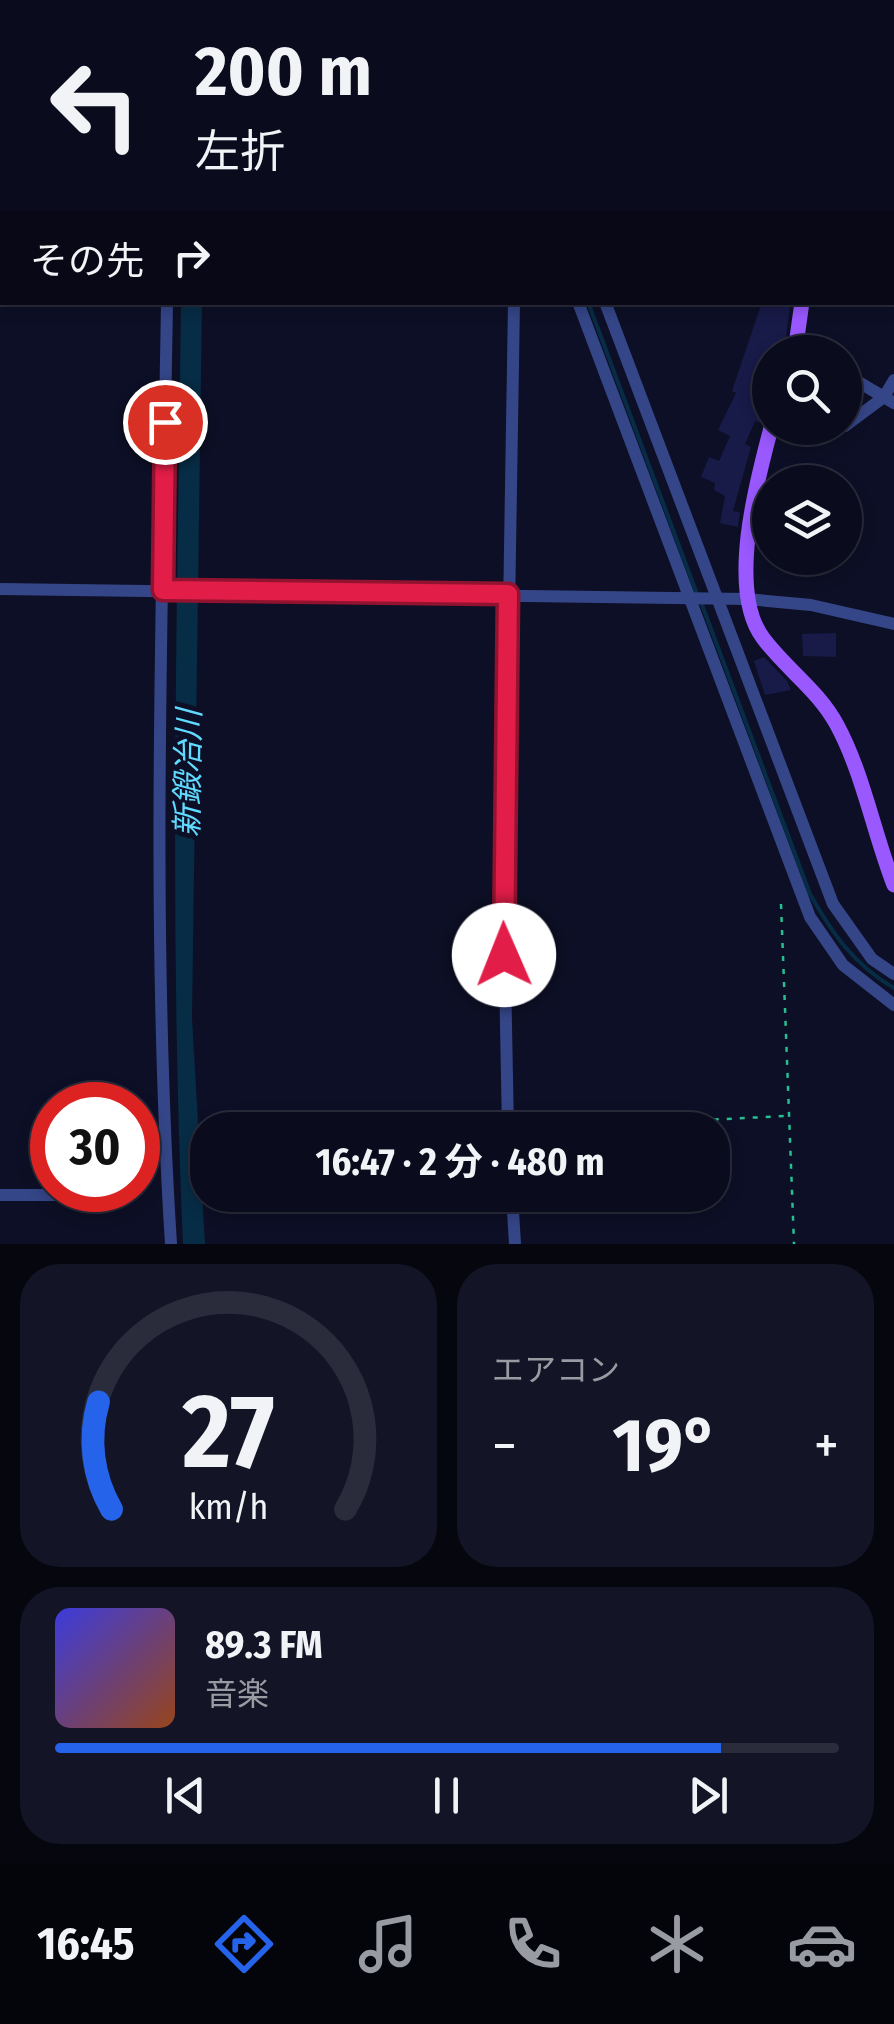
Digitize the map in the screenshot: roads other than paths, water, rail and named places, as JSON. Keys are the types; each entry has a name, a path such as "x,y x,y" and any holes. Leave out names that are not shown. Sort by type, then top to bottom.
{"main road":[{"path":"801,335 802,305"},
{"path":"767,445 758,480 747,599 762,636 815,692 838,728 894,885"}],"street":[{"path":"167,305 160,1076 170,1244"},
{"path":"509,1112 504,920 514,305"},
{"path":"579,305 686,598 810,917 843,965 894,1005"},
{"path":"605,305 833,904 872,959 894,974"},
{"path":"889,400 894,380"},
{"path":"862,384 889,400"},
{"path":"862,410 889,400"},
{"path":"0,589 747,599 811,605 894,624"},
{"path":"0,1194 30,1194"},
{"path":"513,1212 514,1244"}],"water":[{"name":"新鍛冶川","path":"181,305 202,305 192,1018 197,1112 190,1112 190,1212 203,1212 205,1244 183,1244 176,1009"}],"waterway":[{"path":"589,305 697,594"},
{"path":"701,602 810,894 845,947 894,988"}]}
